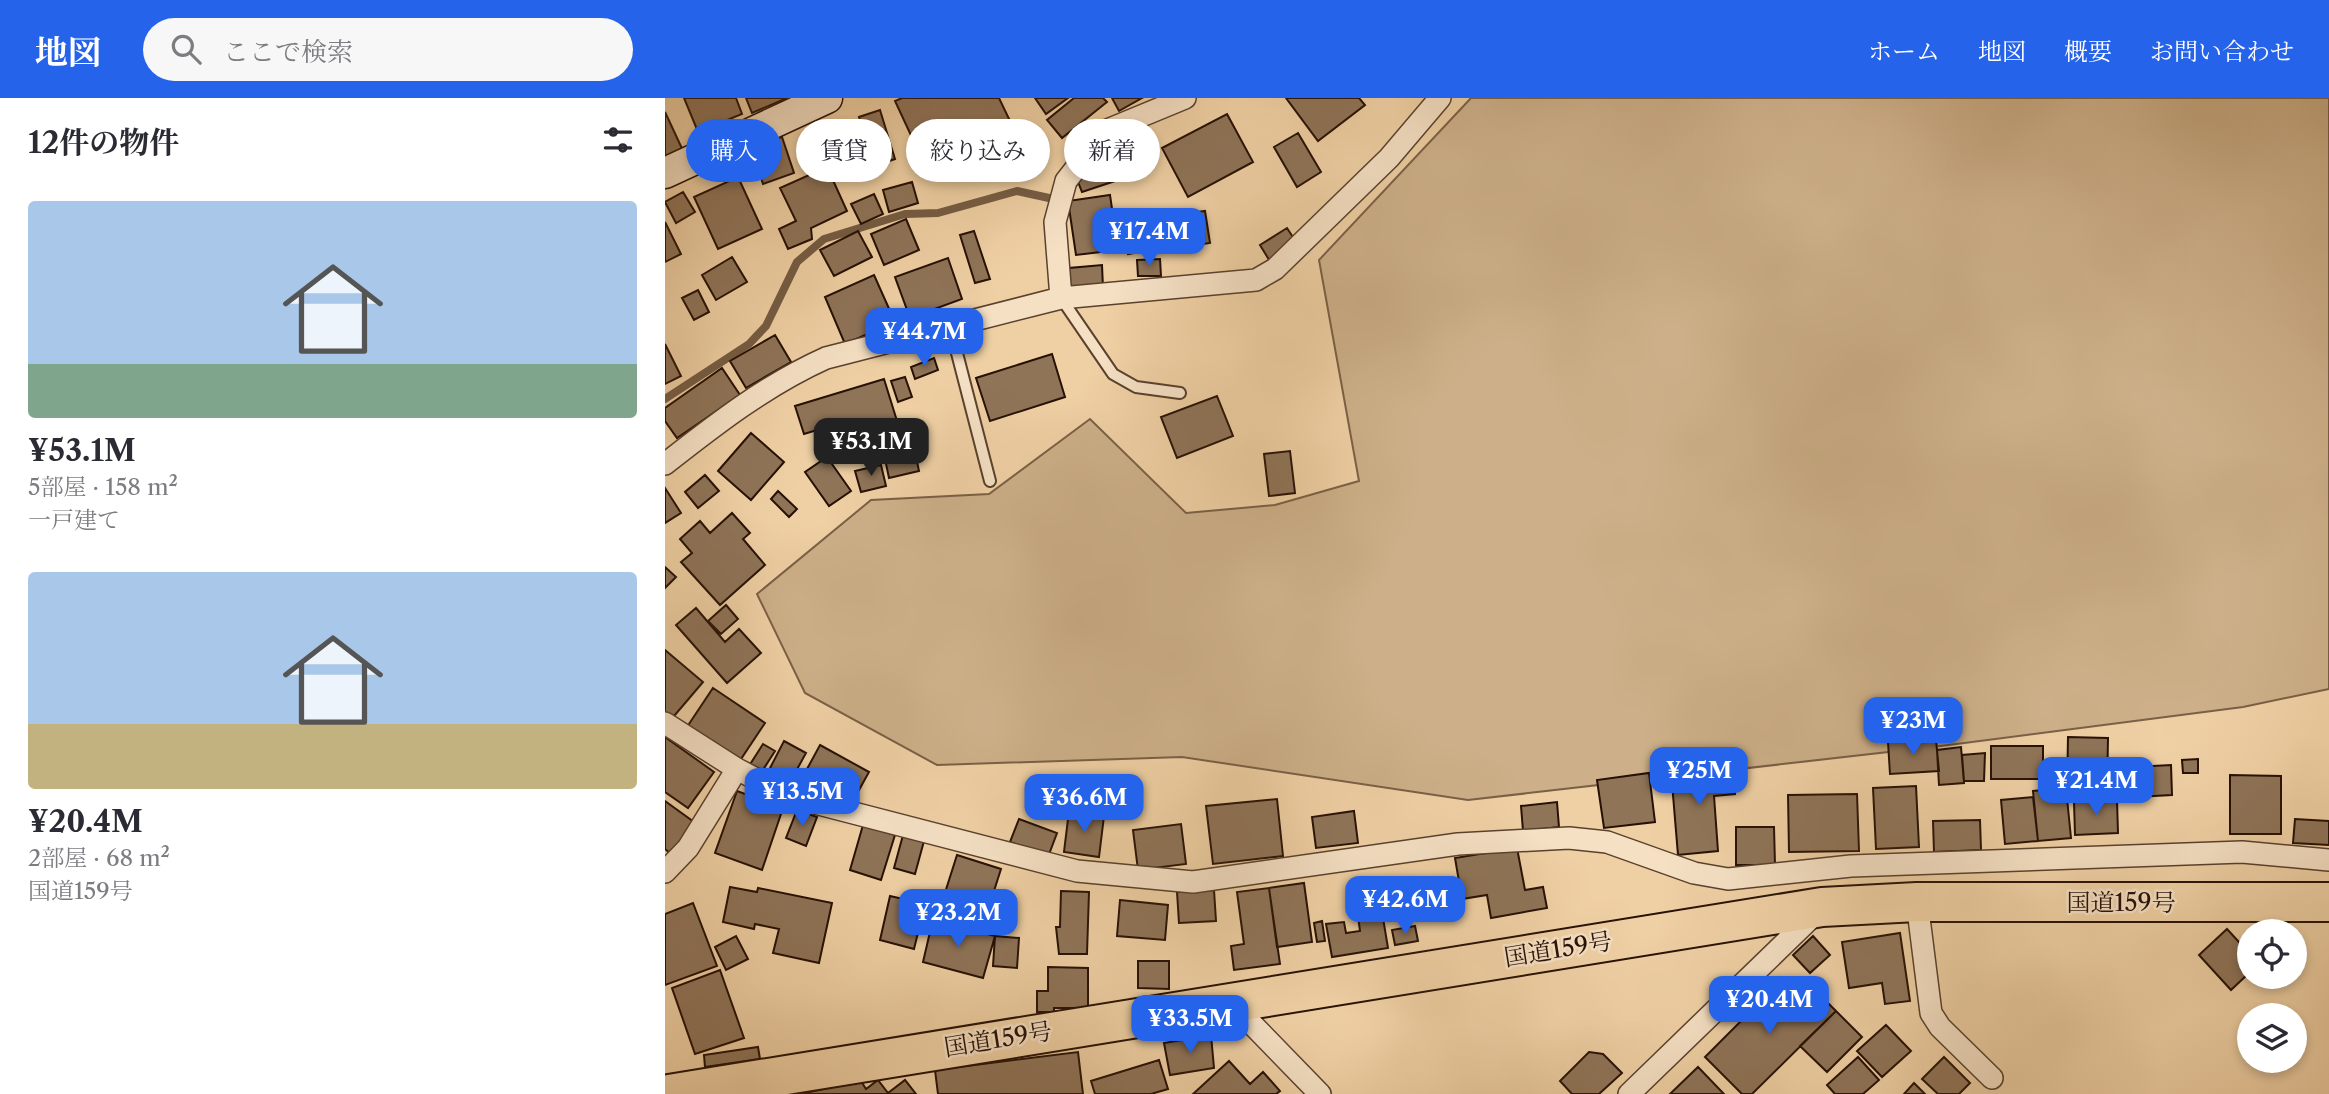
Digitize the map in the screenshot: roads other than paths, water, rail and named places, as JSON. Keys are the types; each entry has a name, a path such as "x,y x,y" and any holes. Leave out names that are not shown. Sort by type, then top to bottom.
{"highway":[{"name":"国道159号","path":"669,1094 1822,907 1917,902 2329,902"}],"main road":[{"path":"665,173 827,98"}],"street":[{"path":"1061,298 1055,222 1066,180 1105,131 1185,98"},
{"path":"665,464 727,415 795,372 825,358 1061,298 1256,281 1275,269 1388,158 1440,98"},
{"path":"665,723 737,769 788,796 1077,871 1193,883 1458,844 1569,838 1607,842 1694,873 1728,879 1851,866 2242,852 2329,860"},
{"path":"665,872 688,848 737,769"},
{"path":"1917,902 1931,1013 1940,1027 1992,1078"},
{"path":"1629,1094 1822,907"},
{"path":"1243,999 1249,1021 1320,1094"}],"lane":[{"path":"1061,298 1113,374 1136,387 1180,393"},
{"path":"950,326 990,481"}],"waterway":[{"path":"665,399 749,344 766,326 797,262 824,239 905,214 938,213 1017,191 1049,198"}]}
